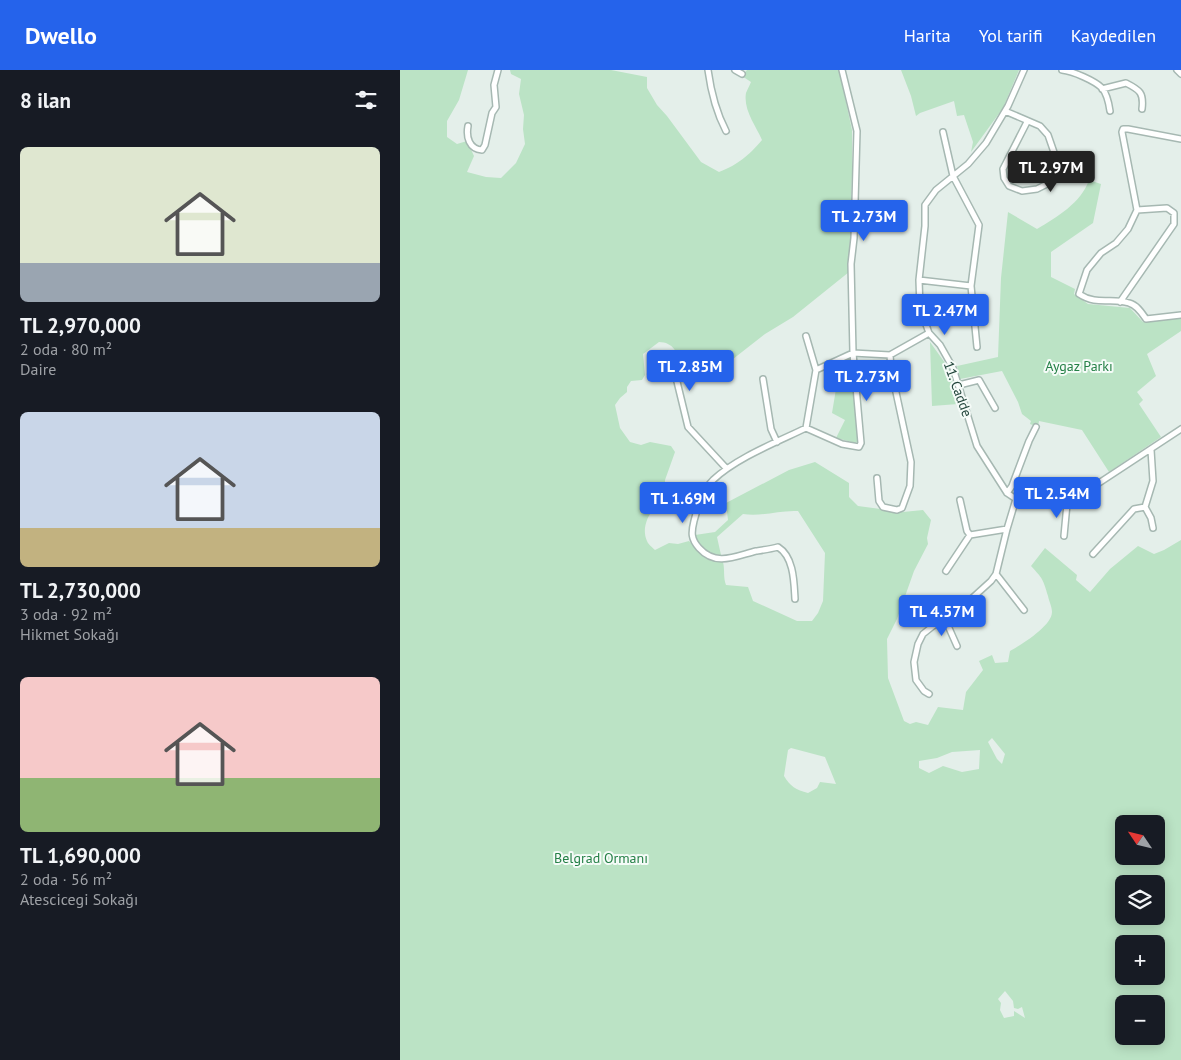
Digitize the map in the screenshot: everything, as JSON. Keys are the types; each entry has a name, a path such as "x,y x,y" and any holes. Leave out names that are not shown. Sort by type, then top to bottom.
{"street":[{"path":"468,126 466,135 471,145 482,150 485,145 492,113 496,107 494,85 498,70"},
{"path":"708,70 717,115 726,131"},
{"path":"735,70 742,74"},
{"path":"795,599 793,573 785,551 778,547 755,551 737,558 716,558 702,551 693,542 691,533 701,497 711,482 726,468 806,428 842,444 859,447 861,443 853,353 851,264 854,238 857,131 842,70"},
{"name":"11. Cadde","path":"1016,499 1008,493 977,446 959,385 949,360 929,333 920,308 919,280 925,226 924,205 936,190 968,164 986,143 1005,111 1024,70"},
{"path":"1067,70 1102,88 1110,111"},
{"path":"1177,70 1181,74"},
{"path":"1102,88 1126,83 1138,89 1143,99 1142,109"},
{"path":"1005,111 1040,126 1048,135 1057,161 1056,174 1049,183 1036,189 1022,191 1009,186 1004,178 1003,169 1027,122"},
{"path":"1181,139 1128,129 1123,130 1137,210 1128,229 1087,270 1079,294 1088,300 1130,303 1146,319 1181,315"},
{"path":"942,132 953,176 979,225 971,286 977,347"},
{"path":"1120,302 1174,224 1174,213 1167,208 1137,210"},
{"path":"919,280 971,286"},
{"path":"816,370 853,353 890,355 929,333"},
{"path":"806,336 816,370 806,428"},
{"path":"878,478 879,501 883,507 897,510 902,508 910,486 911,462 891,369 890,355"},
{"path":"651,374 667,358 672,361 688,428 726,468"},
{"path":"763,379 771,429 777,442"},
{"path":"959,385 979,380 995,408"},
{"path":"1008,493 1028,441 1036,427"},
{"path":"929,694 916,680 914,662 918,644 923,634 969,601 996,574 1006,529 1016,499 1067,504 1181,429"},
{"path":"1144,507 1153,481 1150,450"},
{"path":"960,500 967,531 970,535"},
{"path":"1064,536 1067,504"},
{"path":"1144,507 1151,518 1153,528"},
{"path":"1094,554 1134,509 1144,507"},
{"path":"946,571 970,535 1006,529"},
{"path":"996,574 1024,610"},
{"path":"945,619 958,646"}],"green space":[{"name":"Belgrad Ormanı","path":"400,70 468,70 459,100 447,121 447,137 457,144 467,141 474,156 467,172 486,177 501,178 516,163 525,144 524,115 519,94 521,79 511,74 510,70 611,70 647,77 647,88 657,105 701,162 719,172 743,159 762,140 746,106 746,93 751,82 742,76 747,70 839,70 852,130 849,272 793,317 765,334 733,359 722,365 698,363 681,365 674,349 664,342 659,342 643,354 645,375 642,380 631,381 627,387 627,392 615,405 620,428 630,442 641,445 650,442 671,446 675,452 665,480 665,494 649,515 647,521 645,534 647,541 655,550 669,543 678,544 689,541 707,559 723,562 726,585 748,587 753,601 797,621 812,621 823,601 825,553 798,511 757,515 743,514 717,537 721,555 710,553 704,549 696,541 695,535 715,532 728,520 726,503 789,470 815,462 849,483 849,497 858,506 903,512 923,510 931,520 927,538 928,544 914,571 897,619 887,639 888,678 904,721 910,724 916,722 928,725 938,707 963,710 966,692 983,670 979,661 992,655 995,663 1008,662 1010,651 1042,629 1051,617 1051,606 1045,586 1031,566 1045,548 1077,575 1076,580 1090,592 1110,569 1138,546 1154,554 1181,540 1181,1060 400,1060","holes":["992,738 1005,754 1002,764 997,759 988,742","791,748 825,757 836,784 820,782 817,788 808,793 794,787 784,776 788,750","980,750 979,769 962,772 943,766 929,773 919,768 919,761 937,758 952,752","1005,991 1013,1001 1014,1008 1022,1007 1025,1018 1014,1011 1014,1016 1004,1018 1000,1010 1001,1003 998,999"]},
{"path":"901,70 1019,70 1003,108 971,152 973,142 964,115 957,116 954,101 916,116"},
{"name":"Aygaz Parkı","path":"1089,180 1101,184 1093,223 1051,252 1051,277 1075,289 1074,294 1088,304 1130,308 1143,322 1181,318 1181,331 1147,354 1156,376 1137,392 1143,400 1139,404 1161,437 1109,472 1082,430 1039,421 1038,427 1030,424 1031,421 1022,414 1002,371 960,379 957,366 998,357 1001,278 1008,212 1037,229 1068,209 1080,196"},
{"path":"930,342 950,370 958,404 932,406"},
{"path":"852,380 858,441 856,443 836,438 845,420 832,413 836,389"}]}
